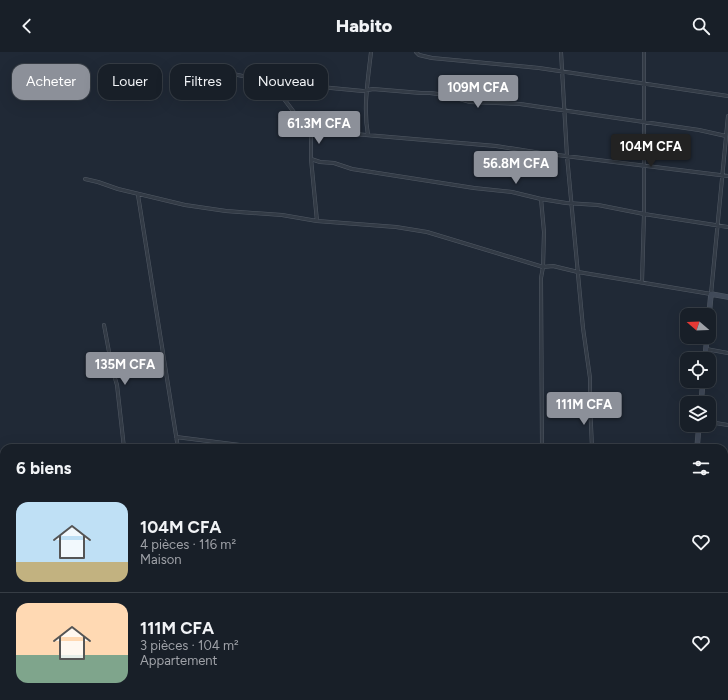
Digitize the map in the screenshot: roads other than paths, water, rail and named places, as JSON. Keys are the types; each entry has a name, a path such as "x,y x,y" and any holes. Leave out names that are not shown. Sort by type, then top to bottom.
{"street":[{"path":"368,135 366,127 367,90 371,52"},
{"path":"416,52 420,55 432,58 562,71 728,96"},
{"path":"561,52 571,203 590,378 592,444"},
{"path":"642,282 644,214 644,52"},
{"path":"236,75 272,82 367,90 430,93 446,95 470,102 520,104 699,130 726,136"},
{"path":"285,100 311,134 311,160 317,221"},
{"path":"710,308 728,116"},
{"path":"307,130 496,146 728,176"},
{"path":"311,160 474,188 512,192 541,199 598,205 644,214 728,226"},
{"path":"85,179 98,182 118,190 185,205 226,211 282,215 317,221 396,227 427,232 543,267 553,266 578,272 728,297"},
{"path":"138,195 177,444"},
{"path":"541,199 544,232 543,267 541,278 542,444"},
{"path":"104,325 112,368 117,385 124,444"},
{"path":"706,344 706,352"},
{"path":"706,349 728,353"},
{"path":"716,423 728,425"},
{"path":"697,444 698,432"},
{"path":"176,437 232,444"}]}
